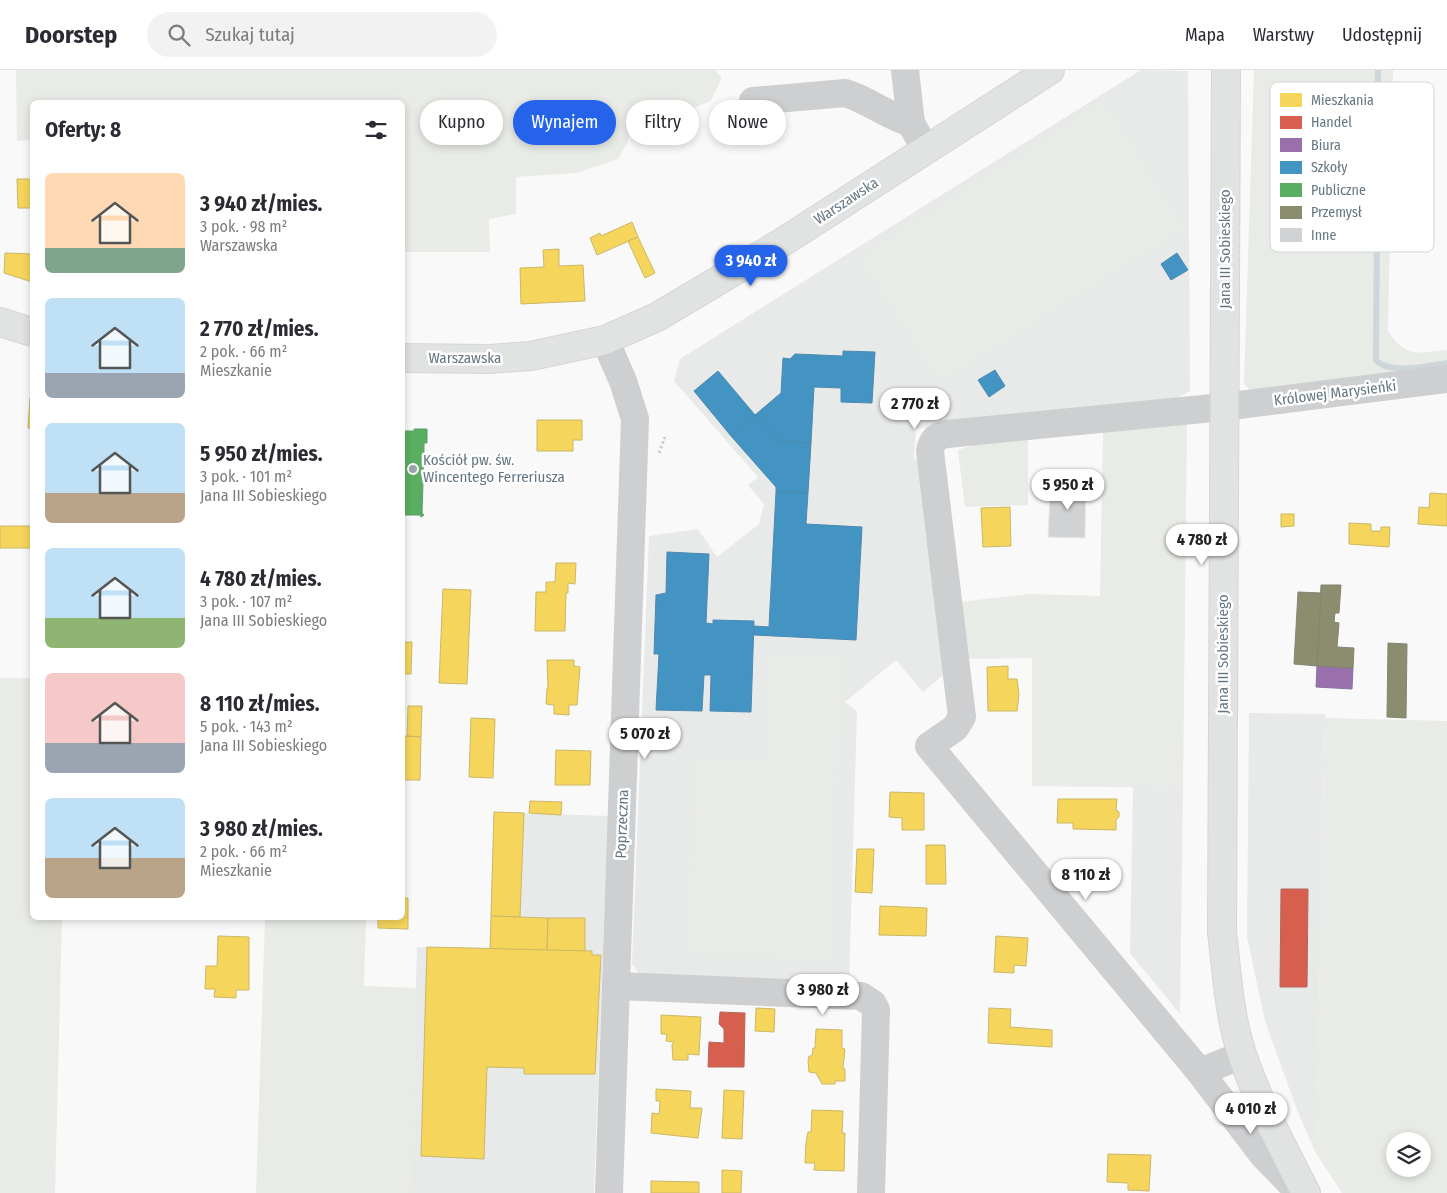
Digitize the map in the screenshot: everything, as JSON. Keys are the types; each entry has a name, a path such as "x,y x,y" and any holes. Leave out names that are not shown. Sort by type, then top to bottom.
{"main road":[{"name":"Warszawska","path":"405,358 516,358 606,340 657,317 729,276 1050,70"},
{"name":"Jana III Sobieskiego","path":"1226,70 1222,932 1229,995 1242,1055 1269,1123 1306,1193"},
{"path":"0,322 30,331"}],"street":[{"path":"905,70 911,122 926,149"},
{"path":"764,100 845,93 858,96 898,119 911,122"},
{"name":"Poprzeczna","path":"606,340 636,418 609,1193"},
{"name":"Królowej Marysieńki","path":"1200,1072 930,746 955,728 962,717 930,451 935,438 947,434 1224,407 1447,379"},
{"path":"617,986 861,996 873,1004 876,1010 871,1193"},
{"path":"1242,1055 1200,1072 1263,1155 1300,1193"}],"shaded area":[{"path":"16,70 715,70 722,78 711,100 699,106 699,100 626,100 626,145 618,159 576,173 516,177 516,214 489,219 490,252 405,252 405,100 30,100 30,140 17,141"},
{"path":"1141,70 1188,71 1190,391 1174,400 916,429 914,458 921,463 948,671 923,692 896,660 845,702 857,711 849,985 641,977 632,964 649,536 698,529 717,557 759,524 764,504 748,485 758,477 674,381 680,359"},
{"path":"1254,70 1393,70 1393,82 1270,82 1270,252 1390,252 1388,331 1394,340 1406,350 1428,352 1447,350 1447,371 1254,394 1244,384"},
{"path":"1104,101 1185,228 939,383 858,257"},
{"path":"1187,423 1183,788 1032,786 1032,658 967,659 960,602 1030,594 1100,596 1103,430"},
{"path":"1028,438 1028,505 965,507 958,450 977,444"},
{"path":"769,654 843,657 831,960 686,955 694,760 764,762"},
{"path":"0,678 30,678 30,920 62,920 55,1193 0,1193"},
{"path":"1249,713 1325,714 1316,1153 1297,1110 1265,1021 1247,937"},
{"path":"1325,718 1447,721 1447,1193 1342,1193 1316,1153"},
{"path":"1133,787 1183,788 1180,1014 1130,953"},
{"path":"494,812 608,816 594,1193 410,1193 417,947 490,948"},
{"path":"265,920 366,920 364,986 416,988 410,1193 256,1193"}],"building: Mieszkania":[{"path":"17,179 30,179 30,208 18,208"},
{"path":"632,222 638,237 597,255 590,238 600,233 601,236"},
{"path":"638,237 655,273 645,278 628,241"},
{"path":"559,249 559,266 583,265 585,301 521,304 520,268 544,267 543,250"},
{"path":"5,253 30,254 30,281 4,273"},
{"path":"30,398 30,428 28,428"},
{"path":"537,420 582,420 582,440 573,440 573,451 537,451"},
{"path":"1430,493 1447,494 1447,526 1418,524 1419,507 1429,508"},
{"path":"1010,507 1011,546 983,547 981,508"},
{"path":"1281,514 1294,514 1294,526 1281,527"},
{"path":"1349,523 1371,524 1371,531 1381,531 1381,527 1390,527 1389,547 1349,544"},
{"path":"0,526 30,526 30,548 0,548"},
{"path":"556,563 576,563 575,584 568,583 568,593 566,593 565,631 535,631 536,592 546,592 546,582 555,582"},
{"path":"443,589 471,590 467,684 439,683"},
{"path":"405,642 412,642 411,674 405,674"},
{"path":"547,660 574,660 574,666 580,667 577,705 569,705 569,715 554,714 554,705 546,704 548,688"},
{"path":"1008,666 1008,679 1017,679 1019,694 1017,711 988,711 987,667"},
{"path":"408,706 422,706 421,737 407,736"},
{"path":"471,718 495,719 493,778 469,777"},
{"path":"405,736 421,737 420,780 405,780"},
{"path":"556,750 591,751 590,785 555,785"},
{"path":"890,792 924,793 924,830 902,830 902,818 889,817"},
{"path":"1058,799 1117,799 1116,810 1119,812 1119,817 1116,820 1116,830 1073,829 1073,823 1057,823"},
{"path":"530,801 562,802 561,815 529,813"},
{"path":"494,812 524,813 520,917 491,916"},
{"path":"926,845 945,845 946,884 926,884"},
{"path":"857,849 874,849 872,893 855,892"},
{"path":"405,898 408,898 408,929 378,928 378,920 405,920"},
{"path":"880,906 927,908 926,936 879,935"},
{"path":"491,916 548,918 547,951 490,949"},
{"path":"548,918 585,918 585,951 547,951"},
{"path":"218,936 249,937 249,990 236,990 236,998 214,997 215,989 205,989 206,966 217,966"},
{"path":"996,936 1028,938 1026,966 1014,965 1014,973 994,972"},
{"path":"427,947 592,951 592,955 601,955 595,1074 524,1074 524,1068 487,1067 484,1159 421,1156"},
{"path":"756,1008 775,1009 774,1032 755,1031"},
{"path":"989,1008 1011,1009 1010,1027 1052,1030 1052,1047 988,1043"},
{"path":"661,1015 701,1017 699,1055 688,1054 688,1060 673,1060 672,1045 674,1042 666,1041 667,1034 661,1034"},
{"path":"816,1029 842,1030 842,1048 845,1049 843,1068 845,1069 845,1081 835,1081 835,1084 822,1084 816,1073 809,1072 808,1061 809,1056 812,1056 813,1048 815,1048"},
{"path":"656,1089 691,1091 690,1108 702,1108 698,1138 651,1133 652,1113 659,1114 660,1101 656,1101"},
{"path":"724,1090 744,1091 742,1139 722,1138"},
{"path":"812,1110 843,1111 842,1133 845,1133 844,1171 814,1170 815,1163 805,1163 808,1132 811,1132"},
{"path":"1108,1154 1151,1155 1149,1191 1128,1190 1128,1183 1107,1182"},
{"path":"722,1170 742,1171 741,1193 722,1193"},
{"path":"651,1181 699,1182 699,1193 651,1193"}],"building: Handel":[{"path":"1281,889 1308,889 1307,987 1280,987"},
{"path":"720,1012 745,1013 744,1067 708,1067 709,1042 724,1043 724,1029 719,1024"}],"building: Biura":[{"path":"1317,666 1353,668 1352,689 1316,687"}],"building: Szkoły":[{"path":"1177,253 1188,270 1171,280 1161,264"},
{"path":"843,351 875,352 872,403 841,402 841,388 814,387 811,443 778,441 755,415 781,393 783,358 790,359 795,354 843,356"},
{"path":"995,370 1005,386 989,397 978,380"},
{"path":"718,371 755,415 731,436 694,391"},
{"path":"755,415 778,441 811,443 808,493 776,492 776,487 731,436"},
{"path":"776,492 808,493 806,524 862,527 856,640 754,635 754,626 769,627"},
{"path":"667,552 709,554 706,623 713,624 713,620 754,621 751,712 710,711 711,675 704,675 702,711 656,710 659,654 654,654 656,595 666,593"}],"building: Publiczne":[{"name":"Kościół pw. św. Wincentego Ferreriusza","path":"414,429 427,429 427,443 424,443 422,513 424,515 421,517 420,515 405,515 405,431 414,431"}],"building: Przemysł":[{"path":"1321,585 1341,585 1339,613 1335,613 1334,622 1339,623 1337,647 1354,648 1353,668 1317,666"},
{"path":"1298,592 1321,593 1317,666 1294,664"},
{"path":"1388,643 1407,644 1406,718 1387,717"}],"building: Inne":[{"path":"1061,482 1086,483 1085,538 1048,537 1050,492 1061,492"}],"waterway":[{"path":"1378,70 1378,82"},
{"path":"1377,252 1376,360 1382,365 1399,368 1447,363"}],"place":[{"name":"Kościół pw. św. Wincentego Ferreriusza","path":"413,469"}]}
